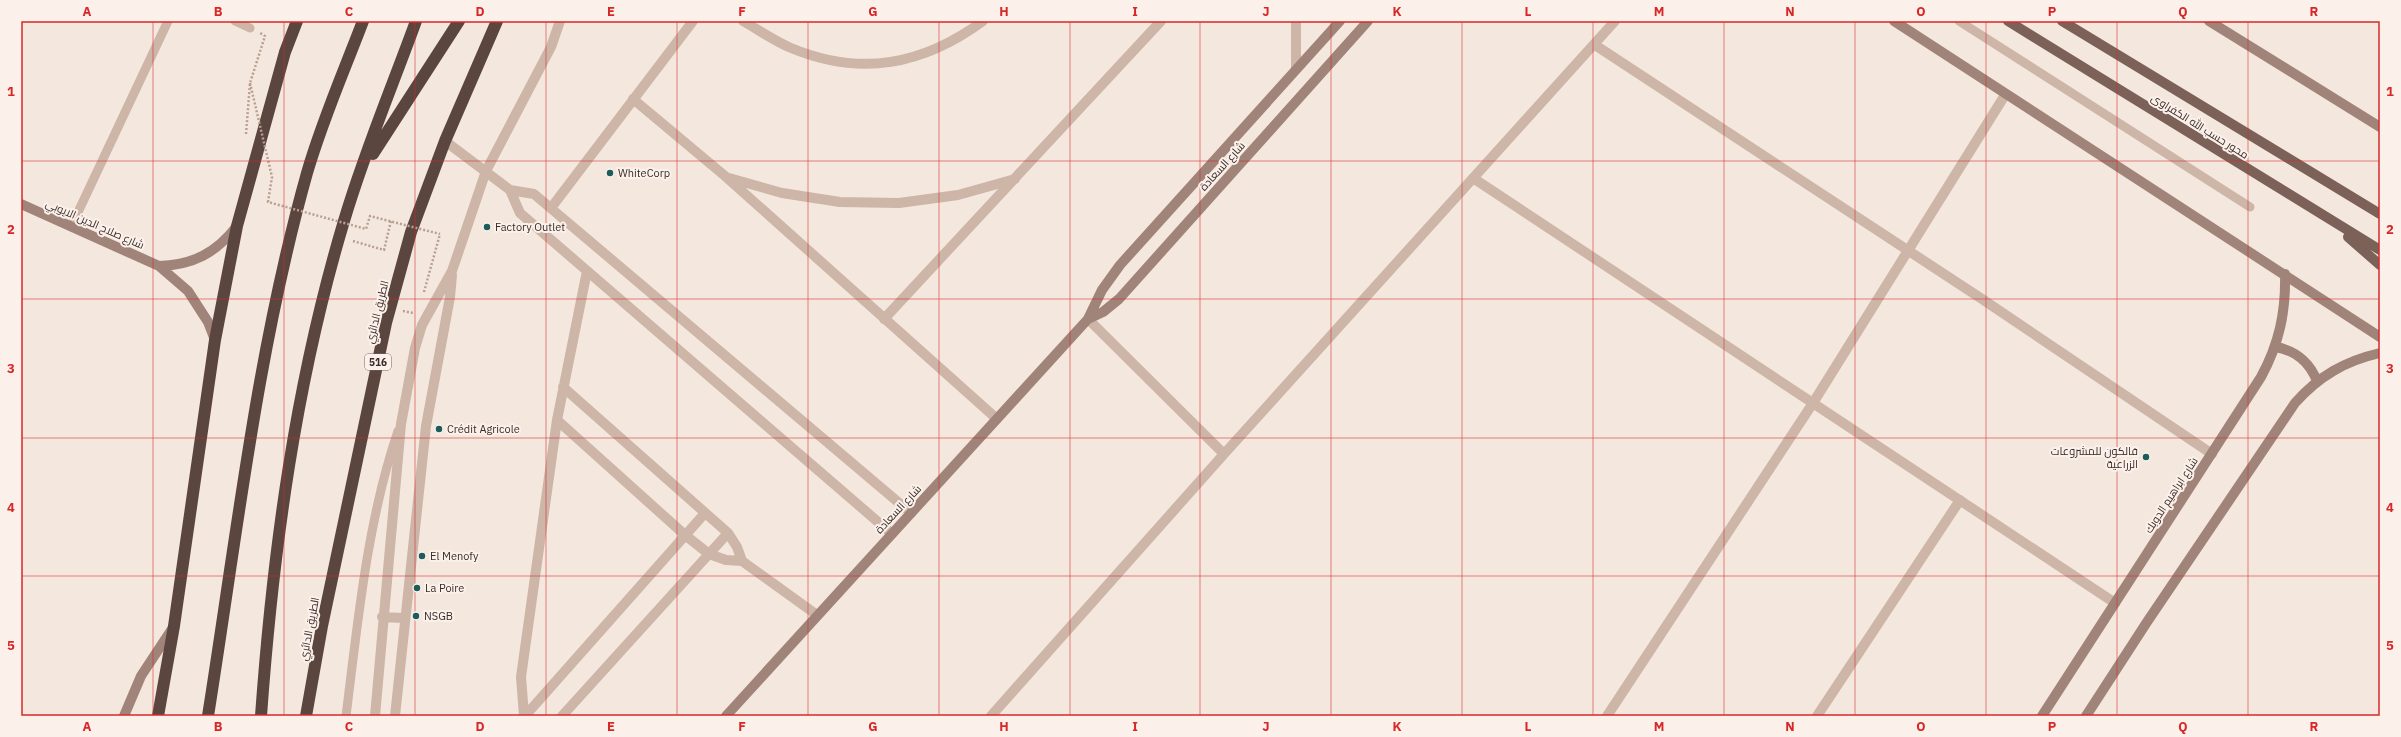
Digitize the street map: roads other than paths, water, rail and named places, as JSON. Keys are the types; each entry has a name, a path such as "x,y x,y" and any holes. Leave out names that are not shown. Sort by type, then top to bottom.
{"highway":[{"path":"158,716 174,626 215,340 237,226 285,52 297,21"},
{"path":"208,716 247,448 275,302 310,165 322,128 363,21"},
{"path":"261,716 268,620 302,384 339,238 361,172 416,21"},
{"path":"361,172 459,21"},
{"name":"الطريق الدائري","path":"306,716 322,626 386,323 411,232 445,141 498,21"}],"main road":[{"name":"محور حسب الله الكفراوى","path":"2008,21 2326,219 2380,250"},
{"name":"محور حسب الله الكفراوى","path":"2062,21 2380,214"},
{"path":"2344,193 2380,207"},
{"path":"2326,219 2380,265"}],"street":[{"path":"375,716 382,617 401,424 415,348 420,331 452,270 486,171 551,47 560,21"},
{"path":"551,208 693,21"},
{"path":"743,21 790,48 826,59 856,64 879,64 923,55 945,46 983,21"},
{"path":"884,319 1016,179 1161,21"},
{"path":"1296,21 1296,69"},
{"name":"شارع السعادة","path":"726,716 1088,319 1102,290 1120,265 1340,21"},
{"name":"شارع السعادة","path":"1088,319 1103,312 1119,299 1368,21"},
{"path":"991,716 1224,454 1595,45 1615,21"},
{"path":"1894,21 2005,95 2285,274 2380,337"},
{"path":"2209,21 2380,127"},
{"path":"1595,45 1909,251 2212,454"},
{"path":"1607,716 1813,403 2005,95"},
{"path":"633,100 725,176 997,419"},
{"path":"445,141 510,190 520,213 892,534"},
{"path":"725,176 782,193 840,202 900,203 958,195 1016,179"},
{"path":"1474,178 2115,603"},
{"path":"510,190 534,194 911,513"},
{"name":"شارع صلاح الدين الايوبي","path":"21,204 159,266 174,277 192,296 208,322 215,340"},
{"name":"شارع صلاح الدين الايوبي","path":"159,266 178,265 195,260 212,252 226,240 237,226"},
{"path":"395,716 403,618 426,426 450,297 452,270"},
{"path":"525,716 521,677 557,420 587,271"},
{"name":"شارع ابراهيم الدوبك","path":"2042,716 2261,377 2276,347 2284,312 2285,274"},
{"path":"1088,319 1224,454"},
{"path":"2276,347 2287,350 2306,361 2317,381"},
{"path":"2086,716 2147,622 2295,403 2317,381 2336,368 2358,358 2380,354"},
{"path":"563,388 728,533 737,547 742,561"},
{"path":"557,420 685,535 709,554 726,560 742,561 817,615"},
{"path":"1817,716 1960,500"},
{"path":"525,716 705,513"},
{"path":"562,716 728,533"},
{"path":"382,617 403,618"},
{"path":"124,716 141,676 174,626"}],"lane":[{"path":"71,227 168,21"},
{"path":"235,21 250,28"},
{"path":"1959,21 2250,207"},
{"path":"346,716 358,618 376,516 386,467 401,424"}],"place":[{"name":"WhiteCorp","path":"610,173"},
{"name":"Factory Outlet","path":"487,227"},
{"name":"Crédit Agricole","path":"439,429"},
{"name":"فالكون للمشروعات الزراعية","path":"2146,457"},
{"name":"El Menofy","path":"422,556"},
{"name":"La Poire","path":"417,588"},
{"name":"NSGB","path":"416,616"}]}
